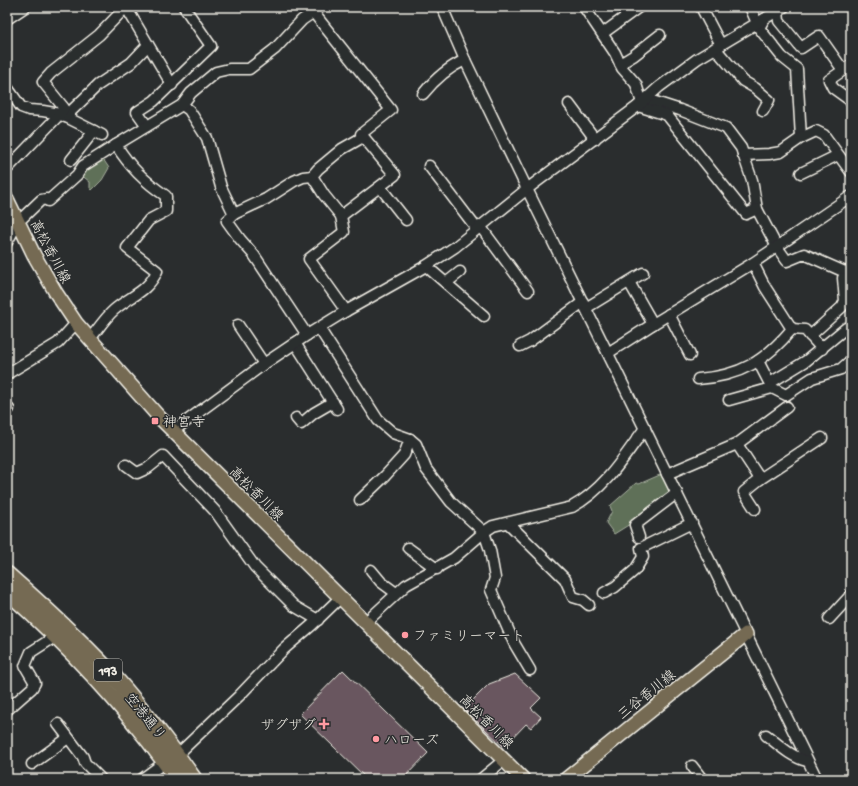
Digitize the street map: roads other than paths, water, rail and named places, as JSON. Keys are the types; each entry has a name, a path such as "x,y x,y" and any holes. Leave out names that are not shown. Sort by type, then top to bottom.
{"highway":[{"name":"空港通り","path":"7,574 39,602 107,669 143,712 171,758 177,779"},
{"name":"空港通り","path":"7,591 56,636 96,677 134,721 194,779"}],"main road":[{"name":"高松香川線","path":"7,199 34,256 52,287 76,322 90,339 173,431 523,779"},
{"name":"三谷香川線","path":"566,779 746,634"}],"street":[{"path":"9,14 25,7"},
{"path":"62,116 64,108 43,82 99,35 126,7 172,85"},
{"path":"147,126 137,112 154,101 172,85 211,46 184,7"},
{"path":"442,7 465,60 527,188 817,779"},
{"path":"584,7 615,53 622,68 636,84 642,103 667,115 746,214 757,209"},
{"path":"606,31 639,7"},
{"path":"701,7 718,46 743,81 755,88 769,100 763,111"},
{"path":"750,7 761,21 760,28 782,57 797,69 801,138"},
{"path":"7,242 18,222 41,200 46,199 48,201 77,175 84,166 182,105 191,93 216,72 229,69 249,69 275,49 302,20 317,10 391,110 361,134 395,175 341,216"},
{"path":"173,431 264,364 307,335 426,266 455,247 527,188 595,139 642,103 659,87 697,59 777,10 779,21 801,48 819,36 847,67 829,80 834,88 850,99"},
{"path":"620,64 660,35"},
{"path":"7,169 62,116 98,86 131,63 148,45"},
{"path":"423,94 436,78 465,60"},
{"path":"7,87 21,107 29,110 43,111 62,116 98,133 71,160"},
{"path":"642,103 687,112 726,128 741,148 752,180 757,209 777,247 787,261 804,254 844,272 851,270"},
{"path":"569,104 595,139"},
{"path":"182,105 189,110 207,138 221,187 234,214"},
{"path":"743,155 781,152 801,138 816,131 824,135 851,172"},
{"path":"307,335 254,255 227,221 234,214 266,199 294,181 303,177 312,176 342,149 363,137"},
{"path":"90,339 105,319 115,309 147,288 154,279 157,271 127,248 149,220 166,211 166,196 142,178 128,164 116,145"},
{"path":"801,173 838,155"},
{"path":"429,166 528,291"},
{"path":"312,176 324,195 341,216 344,232 310,259 346,311"},
{"path":"380,187 406,220"},
{"path":"608,353 753,263 851,196"},
{"path":"753,263 765,287 792,329"},
{"path":"426,266 484,316"},
{"path":"446,283 460,272"},
{"path":"520,346 585,305 643,273"},
{"path":"810,336 845,310 843,278"},
{"path":"629,282 653,324"},
{"path":"669,314 690,355"},
{"path":"7,374 58,343 76,322"},
{"path":"238,325 264,364"},
{"path":"319,328 378,420 393,433 410,439 416,444 426,469 451,502 484,532 490,550 495,578 491,590 514,643 530,670"},
{"path":"729,400 771,386 822,350 846,328"},
{"path":"792,329 805,330 822,350"},
{"path":"698,379 744,369 758,361 777,346 792,329"},
{"path":"295,343 335,405 314,413 301,424 296,418"},
{"path":"758,361 771,386 786,394 812,378 842,369 851,360"},
{"path":"668,474 737,444 786,407"},
{"path":"365,623 406,585 437,569 454,558 493,526 572,507 579,503 593,493 611,475 645,428"},
{"path":"755,509 744,492 760,479 822,438"},
{"path":"360,500 404,455 410,439"},
{"path":"737,444 760,479"},
{"path":"126,465 137,473 148,468 163,456 214,511 254,567 294,606 318,620"},
{"path":"639,537 635,525 677,493"},
{"path":"508,523 565,579 573,597 583,600 590,605"},
{"path":"604,593 615,587 635,570 643,557 640,548 692,524"},
{"path":"408,548 437,569"},
{"path":"371,570 381,582 396,593"},
{"path":"829,619 851,595"},
{"path":"147,777 171,758 239,696 284,649 318,620 340,598"},
{"path":"7,710 32,688 35,683 25,666 31,652 56,636"},
{"path":"58,724 83,757 85,763 100,779"},
{"path":"766,736 791,754 807,761"},
{"path":"32,764 68,738"},
{"path":"482,779 504,760"},
{"path":"692,766 702,779"}],"place":[{"name":"神宮寺","path":"155,421"},
{"name":"ファミリーマート","path":"405,635"},
{"name":"ザグザグ","path":"324,724"},
{"name":"ハローズ","path":"376,739"}]}
